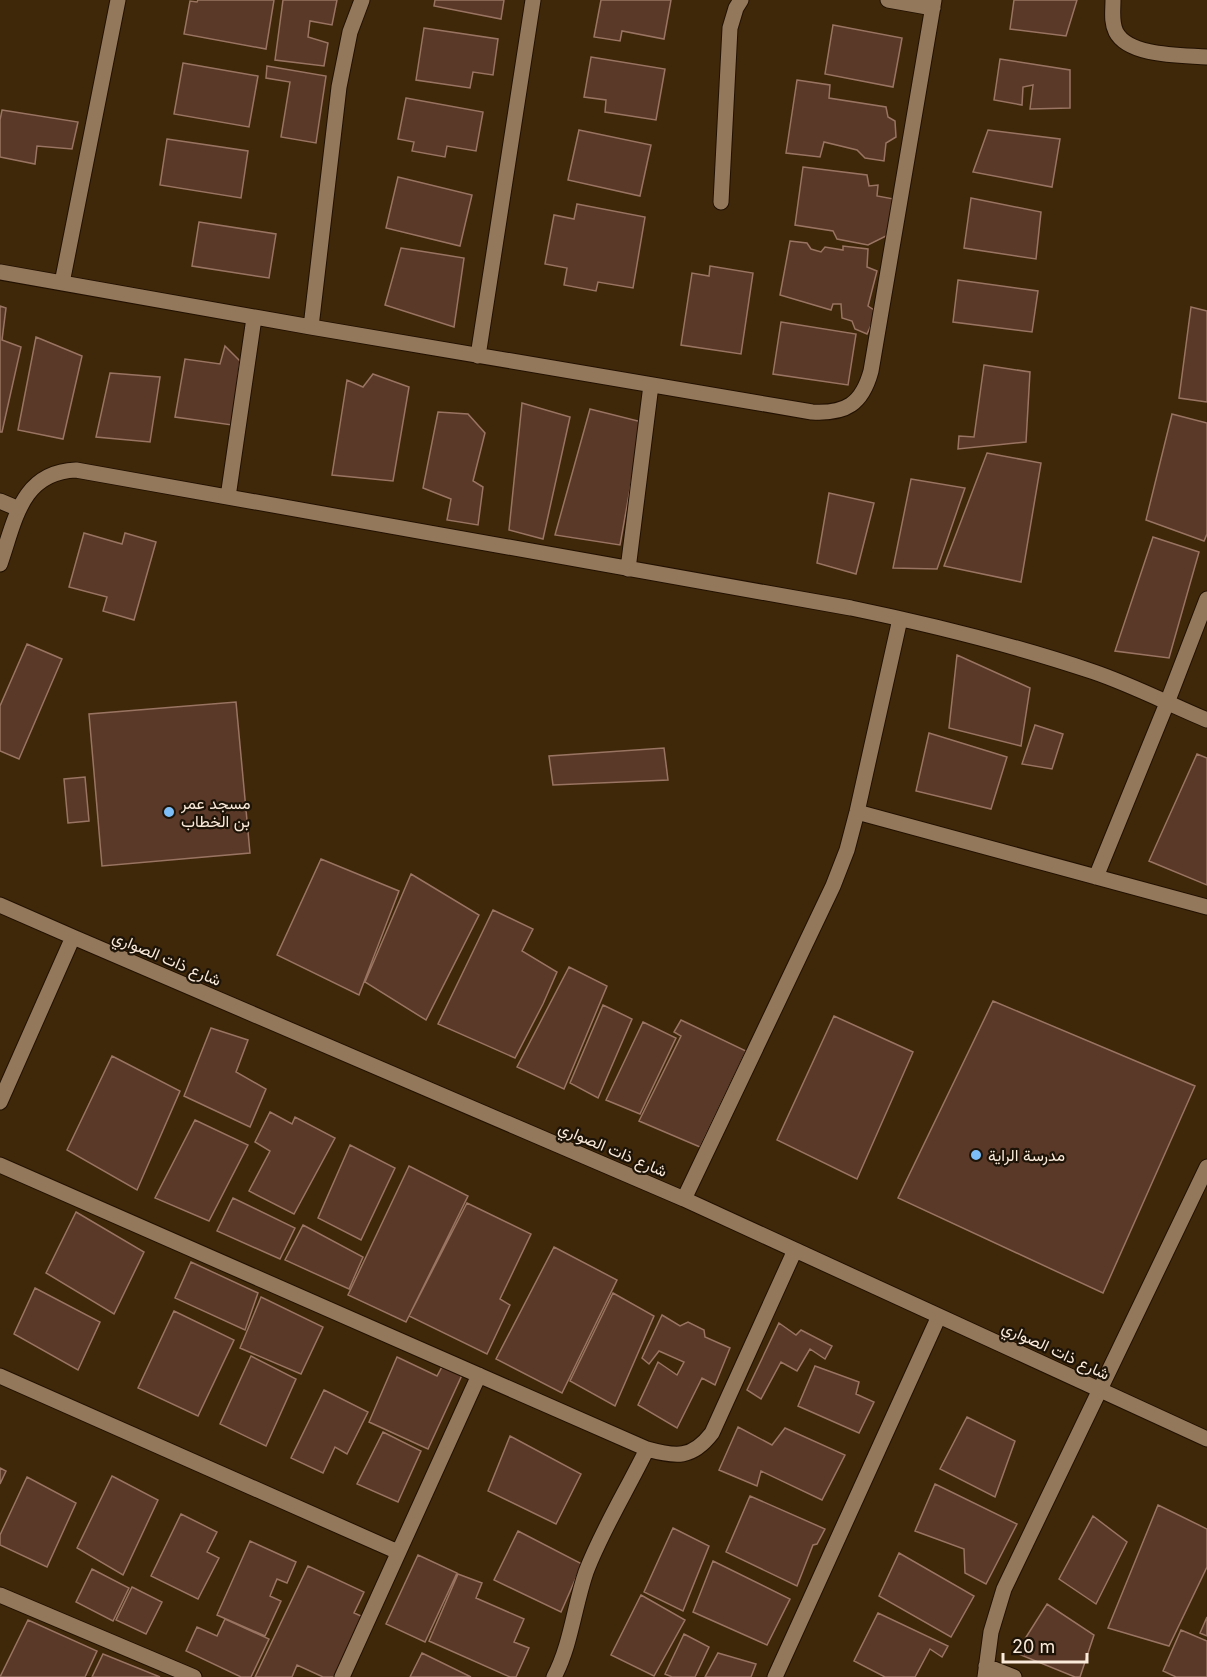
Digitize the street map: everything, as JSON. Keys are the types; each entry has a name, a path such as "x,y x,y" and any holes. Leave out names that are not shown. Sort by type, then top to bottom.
{"street":[{"path":"62,283 118,0"},
{"path":"311,327 339,87 350,32 362,0"},
{"path":"478,356 533,0"},
{"path":"722,202 730,28 741,0"},
{"path":"0,272 254,318 812,412 828,413 844,409 857,400 866,386 871,371 933,4 888,0"},
{"path":"1113,0 1113,20 1116,33 1125,43 1149,52 1207,57"},
{"path":"228,497 254,318"},
{"path":"628,569 651,385"},
{"path":"0,564 24,499 38,482 49,476 76,470 851,608 1013,647 1096,673 1207,720"},
{"path":"0,501 19,509"},
{"path":"1096,877 1207,599"},
{"path":"684,1198 833,886 847,850 900,619"},
{"path":"857,812 1207,908"},
{"name":"شارع ذات الصواري","path":"0,905 684,1198 1207,1439"},
{"path":"0,1102 73,937"},
{"path":"0,1165 647,1449 668,1455 682,1455 693,1451 704,1444 712,1433 795,1250"},
{"path":"1014,1677 985,1672 991,1632 1004,1589 1207,1167"},
{"path":"775,1677 939,1316"},
{"path":"342,1677 478,1375"},
{"path":"0,1376 398,1552"},
{"path":"554,1677 567,1647 580,1591 591,1561 647,1449"},
{"path":"0,1595 194,1677"}],"building":[{"path":"198,0 274,0 266,49 184,34 190,1 197,2"},
{"path":"283,0 337,0 332,25 310,21 308,37 328,43 324,66 275,60"},
{"path":"435,0 504,0 501,19 434,6"},
{"path":"601,0 671,0 664,39 622,31 620,41 594,37"},
{"path":"1014,0 1077,0 1066,36 1010,29"},
{"path":"833,25 902,38 893,87 825,74"},
{"path":"424,28 498,39 493,75 473,72 470,88 416,80"},
{"path":"591,57 665,69 656,120 605,112 606,100 584,97"},
{"path":"1000,59 1070,70 1070,108 1030,109 1033,85 1023,87 1022,105 994,100"},
{"path":"183,63 258,76 249,127 174,114"},
{"path":"267,66 326,76 316,143 281,137 290,82 266,78"},
{"path":"797,80 830,85 829,98 886,107 888,117 895,121 896,137 886,143 884,161 865,158 857,150 824,142 820,157 786,153"},
{"path":"406,98 483,112 476,151 447,146 445,157 412,151 414,142 398,139"},
{"path":"2,110 78,122 72,149 37,146 35,164 0,157"},
{"path":"579,130 651,145 640,196 568,180"},
{"path":"988,130 1060,139 1052,187 973,172"},
{"path":"167,139 248,151 241,198 160,185"},
{"path":"803,167 867,175 869,186 878,185 877,196 894,199 888,235 868,245 837,239 833,231 795,225"},
{"path":"398,177 472,195 460,246 386,228"},
{"path":"971,198 1041,212 1036,259 964,248"},
{"path":"577,204 645,217 633,288 598,282 596,291 564,285 567,268 545,264 554,215 574,219"},
{"path":"199,222 276,234 269,278 192,266"},
{"path":"790,241 807,243 811,249 821,252 825,247 843,250 843,246 868,249 867,267 877,271 868,306 877,312 867,334 855,329 852,321 842,318 841,304 833,304 831,310 780,295"},
{"path":"401,248 464,258 454,327 385,305"},
{"path":"710,266 753,273 741,354 681,345 692,273 709,276"},
{"path":"958,280 1038,291 1032,332 953,322"},
{"path":"0,306 6,308 2,340 21,347 2,432 0,432"},
{"path":"1191,307 1207,311 1207,402 1179,398"},
{"path":"781,322 856,334 848,385 773,374"},
{"path":"36,337 82,356 63,439 18,430"},
{"path":"225,346 240,361 232,425 175,417 185,359 220,364"},
{"path":"984,365 1030,372 1026,442 958,449 959,436 974,437"},
{"path":"110,373 160,377 150,442 96,437"},
{"path":"373,374 409,387 393,481 332,475 347,380 363,387"},
{"path":"522,403 570,417 543,539 509,530"},
{"path":"590,409 642,422 620,545 555,535"},
{"path":"438,412 468,414 485,433 473,481 483,487 478,525 447,520 451,499 423,488"},
{"path":"1172,414 1207,423 1207,534 1204,541 1146,520"},
{"path":"987,453 1041,463 1021,582 944,566"},
{"path":"911,479 965,488 937,569 893,568"},
{"path":"829,493 874,503 856,574 817,563"},
{"path":"84,533 122,544 125,533 156,542 134,620 103,611 107,597 69,587"},
{"path":"1153,537 1199,552 1169,658 1115,651"},
{"path":"27,644 62,659 19,759 0,751 0,706"},
{"path":"957,655 1030,688 1021,746 949,728"},
{"path":"236,702 250,853 102,866 89,714"},
{"path":"1035,725 1063,734 1052,769 1022,764"},
{"path":"929,733 1007,757 991,809 916,791"},
{"path":"664,748 668,780 553,785 549,756"},
{"path":"1197,754 1207,758 1207,885 1149,861"},
{"path":"85,777 89,821 68,823 64,779"},
{"path":"321,859 399,891 359,995 277,955"},
{"path":"411,874 479,915 426,1020 365,982"},
{"path":"493,910 533,929 522,951 557,972 515,1058 438,1024"},
{"path":"569,967 607,986 564,1089 517,1067"},
{"path":"993,1001 1195,1086 1103,1293 898,1198"},
{"path":"603,1005 632,1019 598,1098 570,1083"},
{"path":"834,1016 913,1052 857,1179 777,1140"},
{"path":"681,1020 746,1051 700,1147 639,1121 681,1036 674,1032"},
{"path":"643,1022 676,1038 640,1114 606,1100"},
{"path":"211,1028 248,1040 236,1072 266,1089 250,1127 184,1096"},
{"path":"112,1056 180,1091 137,1190 67,1150"},
{"path":"270,1112 292,1124 295,1117 335,1138 294,1214 249,1191 270,1151 255,1142"},
{"path":"195,1120 248,1145 209,1221 155,1198"},
{"path":"350,1145 395,1168 361,1240 318,1218"},
{"path":"409,1166 468,1196 406,1322 348,1295"},
{"path":"233,1198 295,1228 280,1259 217,1231"},
{"path":"467,1203 531,1234 500,1299 510,1305 487,1354 409,1316"},
{"path":"76,1212 144,1252 114,1314 46,1273"},
{"path":"303,1225 363,1257 349,1289 285,1260"},
{"path":"554,1247 617,1280 562,1393 496,1359"},
{"path":"191,1262 258,1293 245,1330 175,1298"},
{"path":"35,1288 100,1322 78,1370 14,1334"},
{"path":"613,1293 654,1316 615,1406 570,1381"},
{"path":"261,1297 323,1327 301,1374 240,1348"},
{"path":"174,1311 234,1340 198,1416 138,1388"},
{"path":"662,1315 680,1326 688,1322 704,1330 705,1337 730,1348 715,1385 702,1378 677,1428 638,1405 658,1362 677,1375 684,1362 659,1351 649,1364 642,1358"},
{"path":"779,1323 796,1335 801,1330 832,1346 825,1359 810,1349 797,1371 781,1362 761,1399 747,1390"},
{"path":"251,1356 296,1379 266,1446 220,1424"},
{"path":"397,1357 437,1376 443,1365 462,1375 428,1449 369,1422"},
{"path":"815,1366 859,1382 856,1394 874,1402 859,1433 798,1406"},
{"path":"324,1390 368,1412 347,1454 335,1447 323,1473 291,1458"},
{"path":"967,1417 1015,1441 995,1497 940,1469"},
{"path":"738,1427 772,1445 785,1428 845,1455 822,1500 761,1471 757,1486 719,1470"},
{"path":"383,1432 421,1451 398,1502 357,1484"},
{"path":"510,1436 581,1474 556,1524 488,1491"},
{"path":"0,1468 6,1471 0,1484"},
{"path":"112,1476 158,1500 123,1575 77,1548"},
{"path":"27,1477 76,1503 47,1567 0,1545 0,1535"},
{"path":"935,1484 1017,1524 986,1584 965,1573 964,1549 915,1531"},
{"path":"750,1496 825,1529 817,1544 813,1545 797,1586 726,1552"},
{"path":"1158,1505 1207,1529 1207,1567 1169,1646 1108,1628"},
{"path":"181,1514 217,1532 207,1552 219,1558 198,1599 151,1576"},
{"path":"1093,1516 1127,1542 1096,1604 1059,1579"},
{"path":"673,1528 709,1546 683,1611 644,1592"},
{"path":"518,1531 582,1564 561,1612 494,1580"},
{"path":"250,1541 296,1562 287,1583 277,1579 270,1596 281,1601 265,1636 217,1615"},
{"path":"899,1553 974,1596 951,1637 879,1596"},
{"path":"418,1555 457,1573 425,1642 386,1624"},
{"path":"713,1561 790,1599 767,1645 693,1612"},
{"path":"308,1566 364,1592 354,1613 363,1617 335,1677 323,1677 297,1665 292,1677 255,1677"},
{"path":"92,1569 129,1588 113,1621 76,1602"},
{"path":"458,1574 482,1583 476,1598 524,1619 514,1642 529,1648 516,1677 510,1677 429,1641"},
{"path":"132,1587 162,1602 146,1634 116,1620"},
{"path":"641,1595 685,1620 654,1676 611,1655"},
{"path":"1047,1604 1094,1635 1080,1677 1016,1653"},
{"path":"878,1613 948,1646 942,1657 930,1649 915,1677 885,1677 854,1661"},
{"path":"1207,1617 1207,1636 1200,1633"},
{"path":"225,1619 269,1639 251,1677 241,1677 186,1651 197,1627 217,1636"},
{"path":"28,1620 97,1651 85,1677 0,1677"},
{"path":"1181,1630 1207,1641 1207,1677 1176,1677 1163,1671"},
{"path":"684,1634 709,1647 695,1677 672,1677 665,1674"},
{"path":"422,1653 471,1677 410,1677"},
{"path":"718,1653 756,1664 751,1677 705,1677"},
{"path":"103,1654 160,1677 92,1677"}],"place":[{"name":"مسجد عمر بن الخطاب","path":"169,812"},
{"name":"مدرسة الراية","path":"976,1155"}]}
